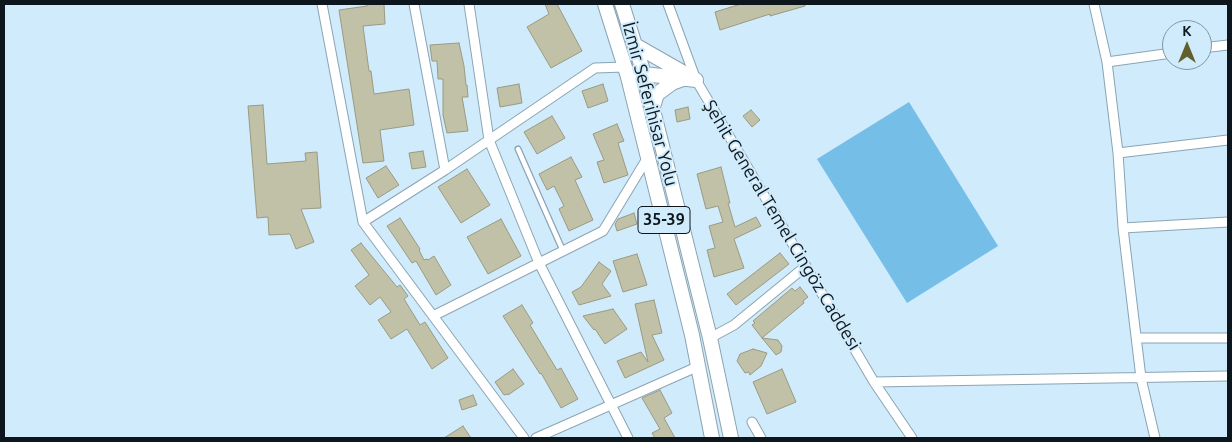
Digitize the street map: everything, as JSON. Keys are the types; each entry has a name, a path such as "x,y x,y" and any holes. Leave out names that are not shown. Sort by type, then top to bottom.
{"main road":[{"name":"İzmir Seferihisar Yolu","path":"605,4 625,67 648,157 699,366 712,438"},
{"name":"İzmir Seferihisar Yolu","path":"622,4 644,74 710,338 731,438"},
{"path":"635,45 690,79"},
{"path":"625,67 644,74 690,79"},
{"path":"652,107 657,94 672,83 690,79"}],"street":[{"path":"322,4 364,222 524,438"},
{"path":"414,4 445,170"},
{"path":"469,4 489,140 539,264 628,438"},
{"name":"Şehit General Temel Cingöz Caddesi","path":"668,4 690,79 806,266 874,382 912,438"},
{"path":"1094,4 1107,62 1118,154 1123,228 1141,378 1155,438"},
{"path":"1212,47 1228,45"},
{"path":"1107,62 1162,54"},
{"path":"364,222 445,170 595,68 625,67"},
{"path":"1118,154 1228,140"},
{"path":"433,316 603,231 648,157"},
{"path":"1123,228 1228,222"},
{"path":"710,338 734,325 806,266"},
{"path":"1137,338 1228,338"},
{"path":"536,438 699,366"},
{"path":"874,382 1228,376"},
{"path":"752,422 761,438"}],"lane":[{"path":"518,149 563,251"}],"shaded area":[{"path":"909,102 998,246 907,303 817,159"}],"building":[{"path":"367,4 384,4 385,24 363,26 374,94 409,89 414,125 380,130 384,161 363,163 339,10 367,6"},
{"path":"545,4 557,4 582,51 551,68 527,27 549,14"},
{"path":"741,4 805,4 805,6 770,16 770,14 720,30 715,12"},
{"path":"459,43 467,85 468,97 462,97 468,131 447,133 443,115 443,79 438,79 437,61 432,61 430,45"},
{"path":"519,84 522,103 500,107 497,88"},
{"path":"603,84 608,101 588,108 582,91"},
{"path":"263,105 267,164 306,161 305,153 317,152 321,208 301,209 314,242 296,249 290,234 269,235 268,217 257,218 248,106"},
{"path":"688,107 690,119 677,122 675,110"},
{"path":"751,110 760,120 752,127 743,116"},
{"path":"552,116 565,138 537,154 524,132"},
{"path":"617,124 624,141 618,143 628,175 604,183 597,162 604,160 593,134"},
{"path":"423,151 426,167 412,169 409,153"},
{"path":"571,157 582,177 575,180 593,220 569,231 559,209 564,206 554,186 547,190 539,174"},
{"path":"386,166 399,185 378,198 366,178"},
{"path":"721,167 735,227 756,217 761,226 734,239 744,268 714,277 707,250 715,248 709,226 723,222 718,206 706,209 697,174"},
{"path":"467,169 490,205 461,223 438,187"},
{"path":"634,213 637,224 617,231 615,224 618,219"},
{"path":"400,218 420,249 424,260 434,256 451,285 436,295 416,261 412,263 387,226"},
{"path":"501,219 521,256 488,274 467,237"},
{"path":"361,243 397,287 400,285 408,296 404,299 420,325 425,322 448,358 432,369 407,329 391,339 378,320 391,312 380,297 370,305 355,286 369,275 351,250"},
{"path":"780,253 789,264 736,305 727,294"},
{"path":"637,254 647,285 623,292 613,261"},
{"path":"599,262 611,271 602,284 611,296 579,305 572,292 581,287"},
{"path":"800,287 808,297 803,301 804,303 762,338 752,325 755,323 753,321 792,288 795,291"},
{"path":"654,300 662,333 652,335 664,360 625,378 617,361 641,352 648,362 635,304"},
{"path":"522,305 533,323 530,325 557,370 561,368 578,399 561,408 541,373 503,316"},
{"path":"613,309 627,329 605,344 583,316"},
{"path":"762,338 778,340 782,346 781,352 776,355"},
{"path":"753,349 767,353 761,366 750,375 749,372 745,373 737,361 740,354"},
{"path":"513,369 524,384 508,395 504,395 495,382"},
{"path":"782,369 796,402 767,414 753,382"},
{"path":"660,390 672,413 664,418 675,438 655,438 652,433 660,429 642,398"},
{"path":"473,395 477,405 462,410 459,400"},
{"path":"463,426 471,438 444,438"}]}
